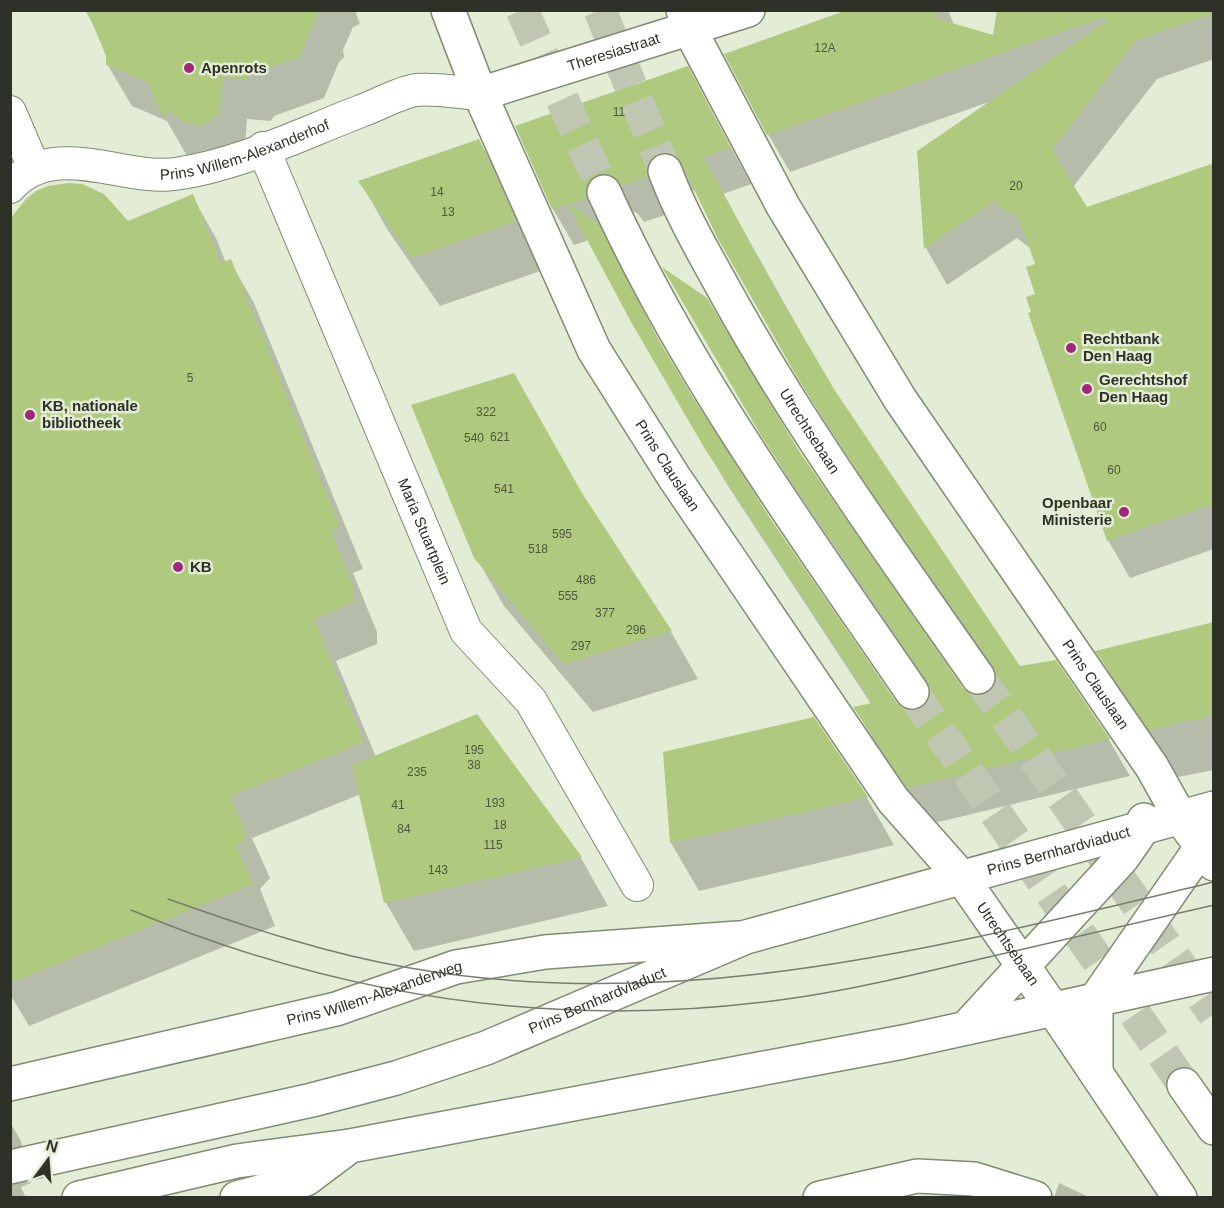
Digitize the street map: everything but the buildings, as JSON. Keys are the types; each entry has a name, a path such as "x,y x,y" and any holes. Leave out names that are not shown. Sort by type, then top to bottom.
{"street":[{"name":"Prins Clauslaan","path":"448,10 480,94 594,350 674,477 893,800 962,878"},
{"name":"Theresiastraat","path":"480,94 687,20 748,10"},
{"name":"Prins Clauslaan","path":"687,20 783,206 900,399 1152,767 1180,817 1210,847"},
{"name":"Prins Willem-Alexanderhof","path":"22,178 72,164 157,176 220,165 416,90 480,94"},
{"path":"10,112 22,178"},
{"name":"Maria Stuartplein","path":"263,148 466,631 531,701 637,885"},
{"name":"Utrechtsebaan","path":"665,171 677,203 747,330 820,450 978,677"},
{"path":"604,192 627,243 695,363 778,497 912,692"},
{"path":"967,1027 1123,857 1143,828 1152,767"},
{"name":"Prins Bernhardviaduct","path":"14,1166 312,1100 396,1078 486,1048 746,937 1214,808"},
{"path":"1096,1070 1096,999 1210,847"},
{"name":"Utrechtsebaan","path":"962,878 1025,966 1180,1197"},
{"name":"Prins Willem-Alexanderweg","path":"10,1084 85,1069 336,1009 456,967 545,952 746,937"},
{"path":"79,1197 237,1161 350,1146 903,1042 1214,974"},
{"path":"1184,1085 1214,1128"},
{"path":"237,1197 306,1179 350,1146"},
{"path":"820,1197 917,1176 974,1179 1035,1197"}],"tunnel":[{"path":"522,10 604,192"},
{"path":"600,10 665,171"},
{"path":"978,677 1214,1014"},
{"path":"912,692 1184,1085"}],"tram line":[{"path":"168,899 288,939 410,968 512,981 614,984 715,978 815,967 915,950 1015,929 1214,882"},
{"path":"131,910 212,941 294,966 377,986 460,1000 544,1009 629,1011 715,1007 801,997 891,980 1214,905"}],"place":[{"name":"Apenrots","path":"189,68"},
{"name":"Rechtbank Den Haag","path":"1071,348"},
{"name":"Gerechtshof Den Haag","path":"1087,389"},
{"name":"KB, nationale bibliotheek","path":"30,415"},
{"name":"Openbaar Ministerie","path":"1124,512"},
{"name":"KB","path":"178,567"}]}
